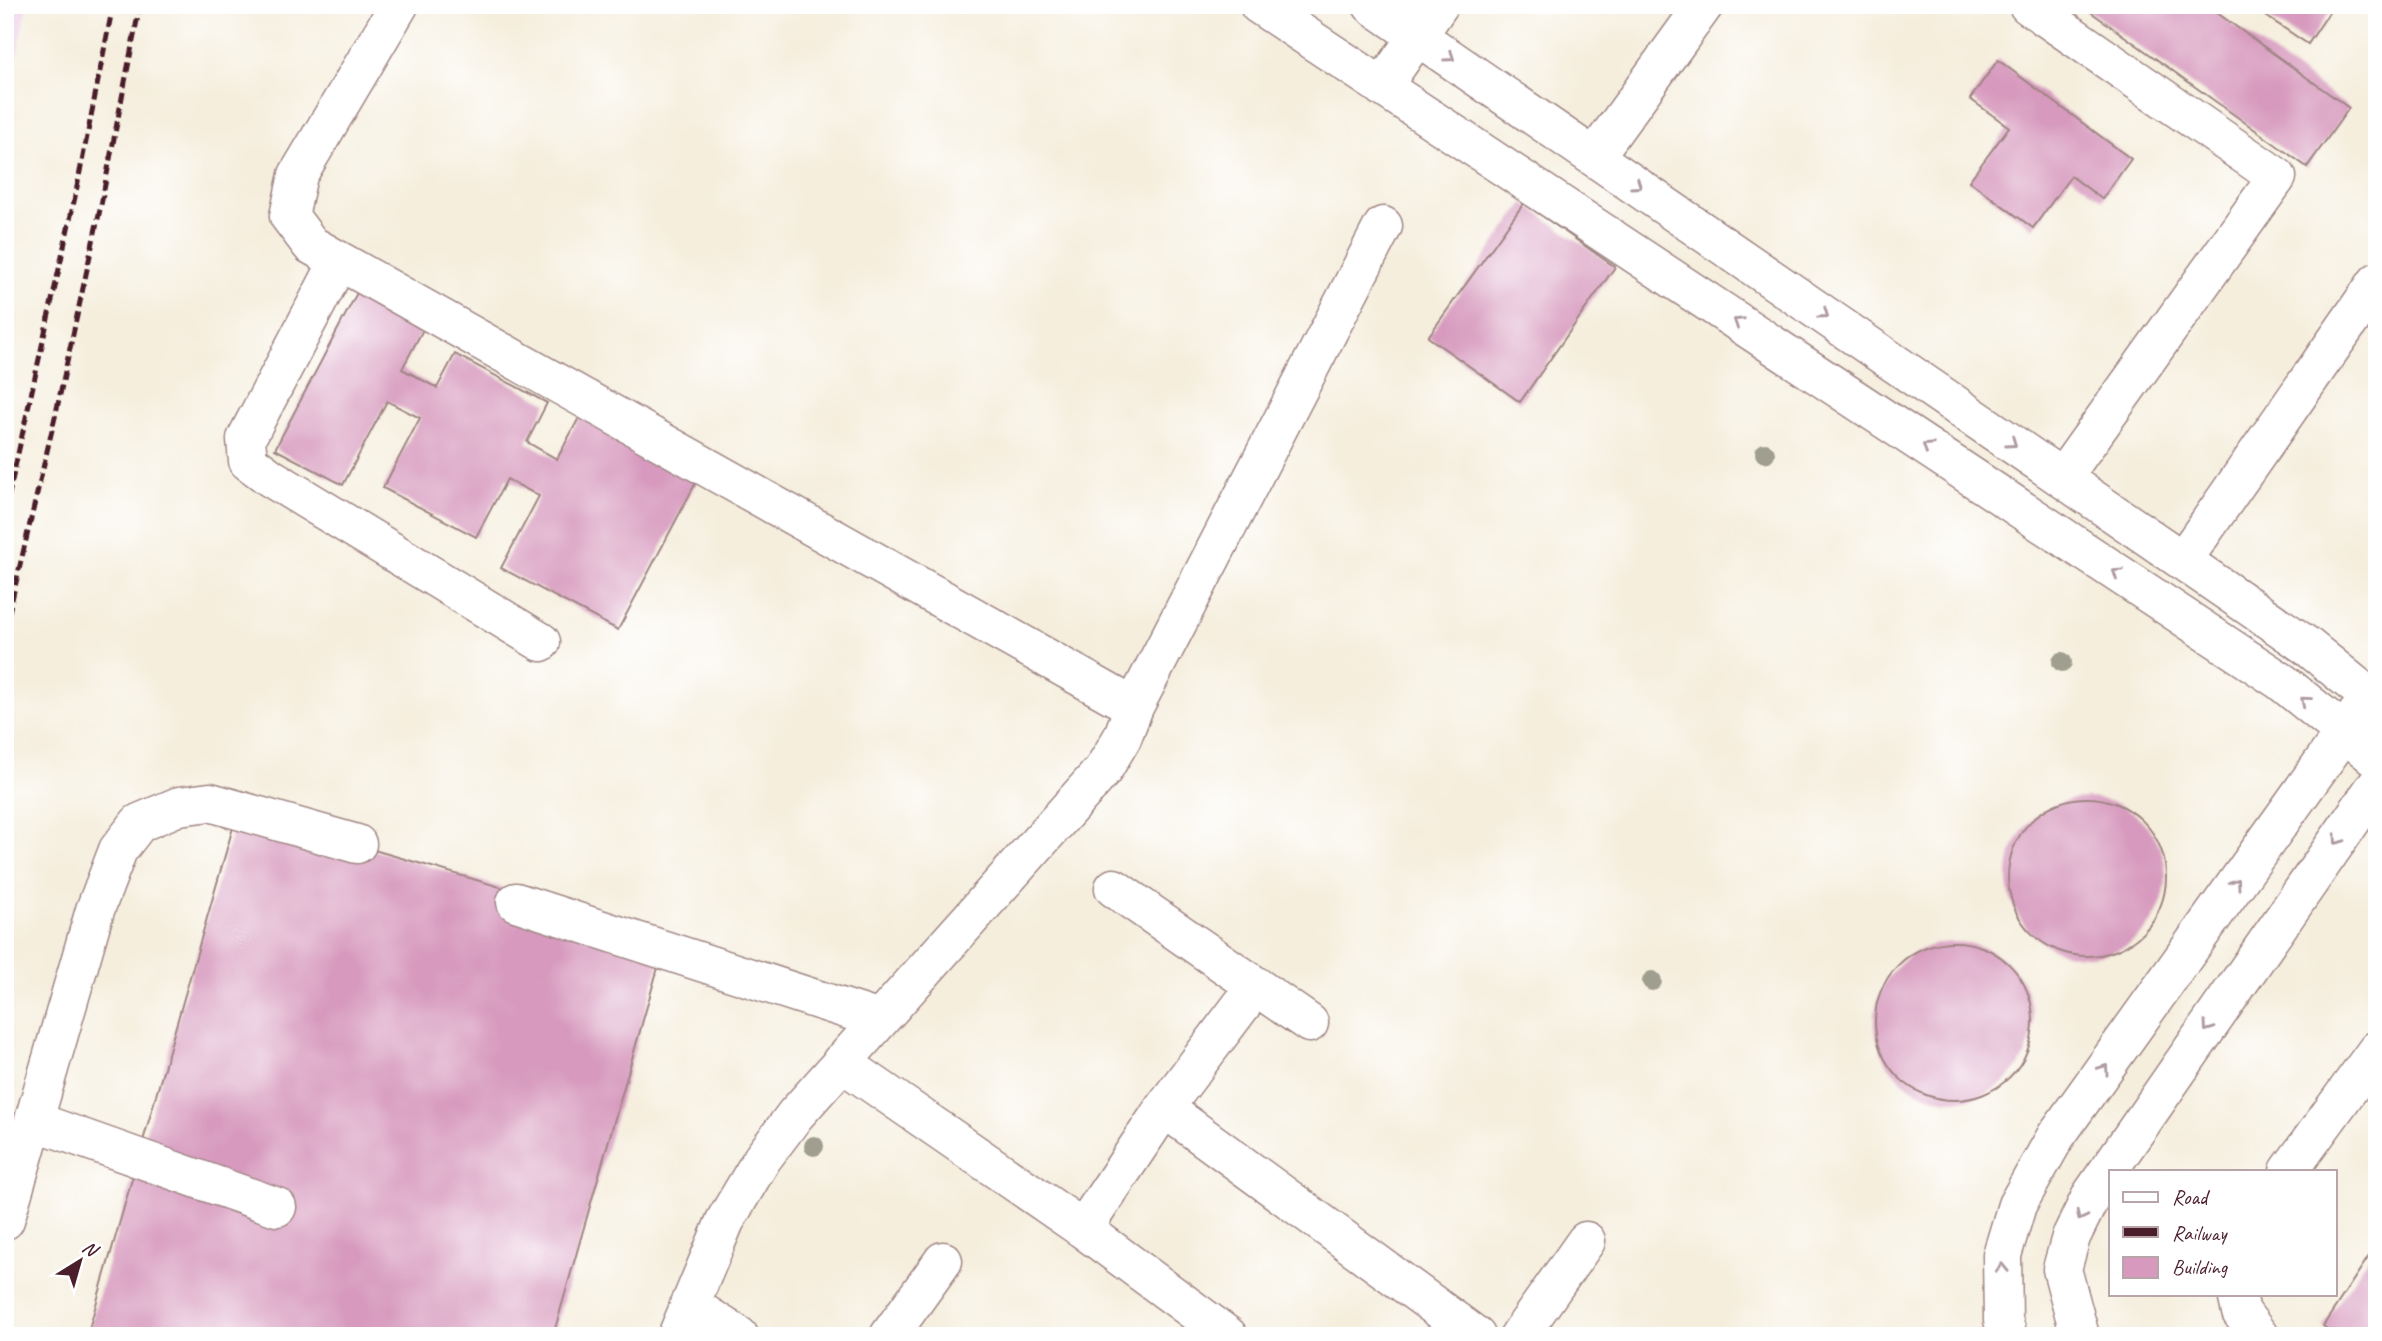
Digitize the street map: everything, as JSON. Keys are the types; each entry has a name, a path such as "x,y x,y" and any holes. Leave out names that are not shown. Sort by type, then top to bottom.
{"street":[{"path":"399,5 298,175 289,216 311,245 1134,707"},
{"path":"1259,5 2282,682 2377,760"},
{"path":"1372,5 1428,20 1595,156 2183,560 2374,695 2343,733 2056,1136 2017,1205 2002,1255 2003,1320 2008,1336"},
{"path":"1595,156 1704,5"},
{"path":"2028,5 2277,177 2062,478"},
{"path":"1382,87 1428,20"},
{"path":"739,1336 683,1320 725,1221 762,1159 795,1115 1103,770 1122,738 1134,707 1382,226"},
{"path":"339,261 246,439 248,461 271,478 541,642"},
{"path":"2183,560 2376,285"},
{"path":"2076,545 2102,505"},
{"path":"2080,1336 2063,1269 2071,1237 2092,1194 2377,784"},
{"path":"5,1220 95,910 118,849 139,823 179,806 210,802 357,844"},
{"path":"1114,888 1309,1023"},
{"path":"516,902 880,1020"},
{"path":"1083,1229 1164,1108 1256,986"},
{"path":"2290,1170 2377,1050"},
{"path":"841,1062 1083,1229 1228,1336"},
{"path":"1164,1108 1476,1336"},
{"path":"34,1121 277,1208"},
{"path":"1519,1336 1586,1241"},
{"path":"889,1336 943,1261"},
{"path":"2237,1296 2241,1312 2259,1336"}],"shaded area":[{"path":"5,5 27,5 5,112"}],"building":[{"path":"2081,5 2206,5 2349,108 2307,167"},
{"path":"2249,5 2334,5 2308,44"},
{"path":"1998,60 2131,159 2102,199 2071,176 2033,228 1969,181 2009,127 1970,99"},
{"path":"1524,203 1615,267 1520,402 1428,337"},
{"path":"360,287 427,322 402,369 437,388 455,354 547,403 527,442 557,459 582,412 700,475 618,630 501,568 539,496 507,479 476,537 383,488 420,418 387,401 343,485 275,449"},
{"path":"2087,798 2117,804 2143,821 2160,847 2166,877 2160,907 2143,933 2117,950 2087,956 2057,950 2031,933 2014,907 2008,877 2014,847 2031,821 2057,804"},
{"path":"238,810 667,936 553,1336 87,1336"},
{"path":"1954,942 1984,948 2010,965 2027,991 2033,1021 2027,1051 2010,1077 1984,1094 1954,1100 1924,1094 1898,1077 1881,1051 1875,1021 1881,991 1898,965 1924,948"},
{"path":"2377,1244 2377,1336 2338,1336 2323,1326"}],"railway":[{"path":"5,512 75,197 113,5"},
{"path":"5,629 56,413 102,200 140,5"}]}
